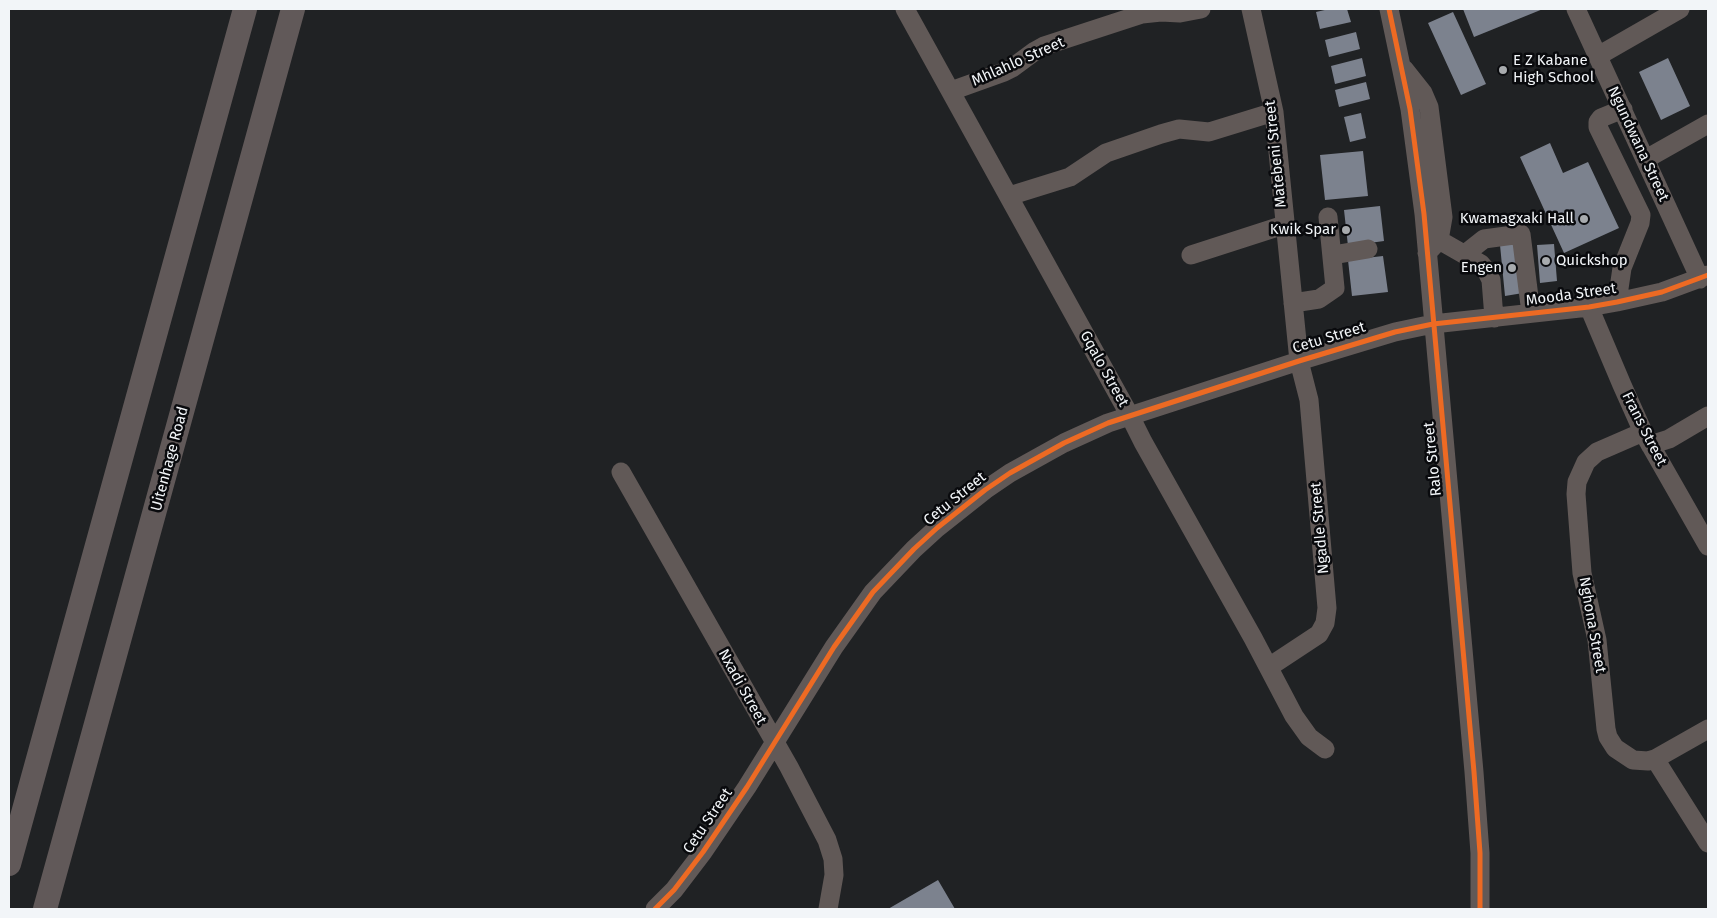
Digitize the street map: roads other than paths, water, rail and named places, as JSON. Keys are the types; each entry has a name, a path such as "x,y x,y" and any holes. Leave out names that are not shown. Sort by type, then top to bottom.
{"main road":[{"path":"9,864 245,9"},
{"name":"Uitenhage Road","path":"46,909 293,9"}],"street":[{"name":"Gqalo Street","path":"905,9 1300,725 1310,737 1325,748"},
{"name":"Mhlahlo Street","path":"951,91 1004,72 1044,46 1142,14 1161,12 1180,14 1201,9"},
{"name":"Matebeni Street","path":"1251,9 1274,112 1299,361"},
{"name":"Ralo Street","path":"1389,9 1410,109 1424,214 1433,246 1433,324 1475,790 1480,853 1480,909"},
{"name":"Ngundwana Street","path":"1576,9 1704,277"},
{"path":"1598,56 1680,9"},
{"path":"1618,302 1622,268 1640,223 1641,215 1598,127 1598,122 1601,118 1623,109"},
{"path":"1009,196 1070,177 1106,153 1172,130 1186,129 1209,132 1274,112"},
{"path":"1646,159 1708,124"},
{"path":"1293,303 1319,299 1333,290 1336,285 1328,217"},
{"path":"1191,255 1284,225"},
{"path":"1465,254 1484,239 1521,234 1531,314"},
{"path":"1433,246 1465,254 1481,264 1491,280 1494,318"},
{"path":"1333,255 1368,250"},
{"name":"Mooda Street","path":"1433,324 1590,307 1662,292 1704,277"},
{"name":"Frans Street","path":"1590,307 1622,385 1647,438 1708,546"},
{"name":"Cetu Street","path":"655,909 674,890 704,852 853,619 873,592 914,549 971,500 1010,473 1064,443 1108,423 1299,361 1395,332 1433,324"},
{"name":"Ngadle Street","path":"1269,667 1319,634 1326,617 1309,400 1299,361"},
{"name":"Nghona Street","path":"1656,759 1641,761 1627,757 1615,748 1608,737 1597,640 1582,573 1576,494 1578,476 1592,456 1623,440 1669,439 1708,416"},
{"name":"Nxadi Street","path":"622,472 822,829 831,849 834,875 828,909"},
{"path":"1708,729 1656,759 1708,843"}],"place":[{"name":"E Z Kabane High School","path":"1503,70"},
{"name":"Kwamagxaki Hall","path":"1584,219"},
{"name":"Kwik Spar","path":"1346,230"},
{"name":"Quickshop","path":"1546,261"},
{"name":"Engen","path":"1512,268"}]}
